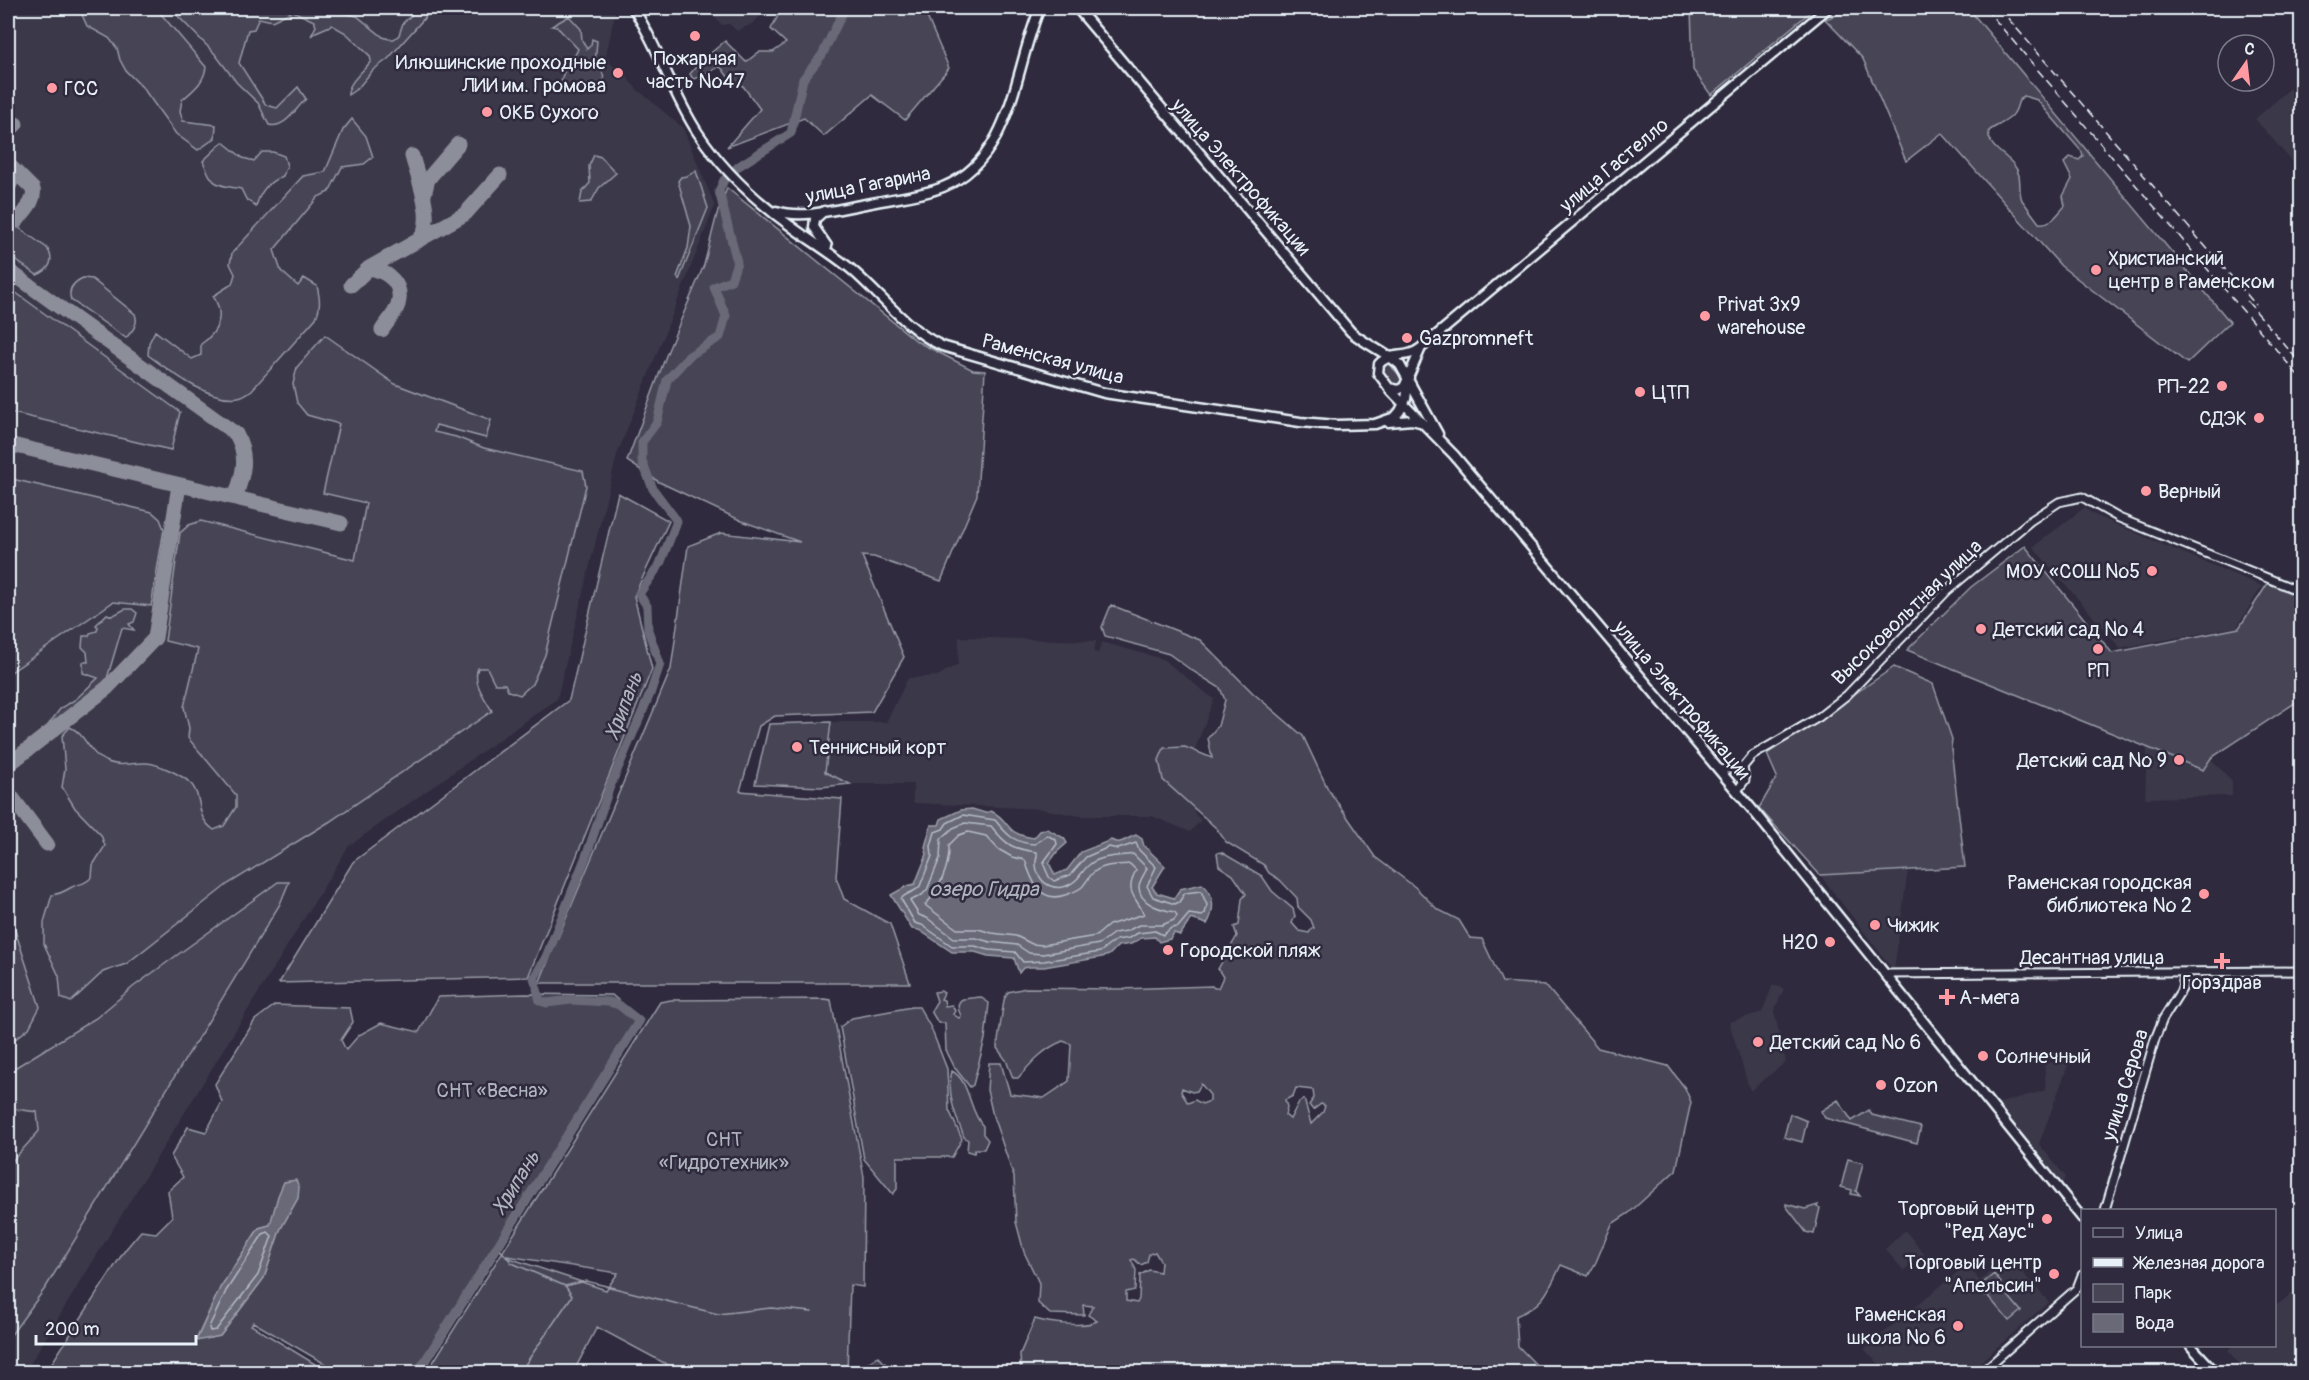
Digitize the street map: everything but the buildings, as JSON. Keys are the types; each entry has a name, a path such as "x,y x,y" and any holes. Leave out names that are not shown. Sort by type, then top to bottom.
{"main road":[{"name":"Раменская улица","path":"633,8 649,36 684,112 725,167 770,210 834,255 915,330 942,346 1104,393 1300,422 1351,426 1376,424 1395,417 1403,404"},
{"name":"улица Гагарина","path":"770,210 797,215 824,211 912,195 942,188 957,180 983,156 1001,129 1040,8"},
{"name":"улица Электрофикации","path":"1077,8 1342,322 1362,341 1390,356"},
{"name":"улица Гастелло","path":"1390,356 1411,355 1422,348 1828,8"},
{"path":"824,211 815,219 814,227 818,236 834,255"},
{"path":"792,227 804,231 810,225 808,220 797,215"},
{"name":"улица Гастелло","path":"1403,404 1408,392 1409,378 1422,348"},
{"path":"1390,356 1400,365 1409,378 1428,418 1450,451 1388,387 1377,370 1382,360 1390,356"},
{"path":"1388,387 1401,389 1409,378"},
{"path":"1376,424 1405,420 1421,423"},
{"name":"улица Электрофикации","path":"1450,451 1819,890 1883,974 2081,1217"},
{"path":"2192,1347 2215,1372"}],"street":[{"name":"Высоковольтная улица","path":"1743,767 1752,756 1819,717 1847,695 1948,590 2030,521 2059,502 2082,497 2119,518 2301,592"},
{"path":"1719,770 1743,767 1745,780 1737,791"},
{"name":"Десантная улица","path":"1883,974 2301,971"},
{"name":"улица Серова","path":"2105,1209 2155,1039 2163,1019 2182,989 2184,973"},
{"path":"1982,1372 2077,1288 2081,1278"}],"shaded area":[{"path":"8,8 616,8 606,56 609,62 620,72 623,69 637,89 683,128 715,206 617,455 557,699 349,846 25,1372 8,1372"},
{"path":"706,8 769,8 752,24 737,31 729,24 722,25"},
{"path":"2297,82 2302,87 2301,172 2255,119"},
{"path":"2085,507 2091,513 2117,525 2262,586 2237,627 2120,648 2033,547"},
{"path":"959,637 1096,641 1094,652 1098,653 1102,642 1163,659 1214,699 1190,763 1195,814 1201,820 1190,832 1152,816 1080,816 1041,809 913,803 913,784 850,784 825,772 831,722 886,722 908,678 937,676 958,664"},
{"name":"Детский сад № 9","path":"2193,740 2232,781 2232,796 2145,798 2147,744"},
{"path":"1908,870 1894,971 1820,875"},
{"name":"Детский сад № 6","path":"1773,984 1784,989 1774,1011 1786,1062 1750,1091 1729,1022 1762,1012"},
{"path":"2044,1062 2069,1063 2039,1144 2066,1177 2061,1186 1996,1104 2046,1090"},
{"path":"1905,1230 1925,1255 1904,1271 1885,1249"},
{"name":"Раменская школа № 6","path":"2008,1256 2049,1302 1969,1372 1887,1372 1864,1349 1967,1264 1980,1281"},
{"path":"2301,1285 2301,1372 2246,1372 2228,1351 2230,1347 2276,1347 2276,1303 2280,1303"}],"green space":[{"path":"79,8 156,8 206,67 200,82 182,100 180,111 183,121 216,125 215,138 198,150 176,134 143,88 126,71 117,48 109,38 87,26"},
{"path":"170,8 318,8 357,16 383,37 389,39 394,39 399,35 403,23 419,8 430,9 388,59 373,70 358,88 348,95 350,86 371,61 370,56 346,33 332,25 311,36 316,26 314,21 293,11 272,21 259,18 254,29 248,30 239,63 266,105 277,108 298,87 306,99 285,121 269,125 258,103 237,83 215,54"},
{"path":"782,8 928,8 925,12 949,68 905,120 872,95 824,136 804,118 727,147 760,109 743,86 732,82 720,66 693,79 690,74 699,63 725,41 746,62 759,52 773,52 786,43 771,29"},
{"path":"1691,8 1815,8 1711,95 1693,70"},
{"path":"1857,8 1968,8 2230,322 2187,363 2061,266 1942,133 1906,161 1863,59 1825,19","holes":["2024,96 2037,100 2083,156 2079,160 2070,157 2064,163 2072,179 2063,196 2065,206 2054,218 2044,223 2039,223 2022,200 2016,169 1993,146 1989,137 1989,131 2012,116 2021,98"]},
{"path":"569,16 581,29 582,40 587,49 592,39 597,41 595,63 604,79 602,85 585,85 570,93 565,92 562,80 565,70 578,49 557,27 552,26"},
{"path":"352,119 366,136 373,157 364,164 342,167 329,192 318,197 274,250 281,271 298,286 304,278 317,286 320,303 316,318 251,391 240,397 215,395 203,390 178,377 148,355 149,343 155,331 192,359 201,355 201,344 212,334 218,322 219,309 213,296 232,284 235,274 230,264 232,253 303,176 325,172 343,130"},
{"path":"223,142 243,158 254,161 262,152 273,152 284,156 287,166 283,176 265,188 256,207 246,199 241,189 220,185 210,176 203,161"},
{"path":"594,155 601,157 616,173 599,188 591,202 580,203 582,192 590,183 589,166"},
{"path":"696,171 708,208 679,280 677,277 688,248 691,226 678,181 681,177"},
{"path":"727,188 918,342 973,370 985,371 977,495 941,581 874,557 862,556 904,657 872,712 775,716 759,726 740,791 842,799 836,877 844,899 890,924 910,983 539,983 671,669 688,546 721,533 800,542 742,521 659,482 627,461 667,353 704,265 717,214"},
{"path":"8,220 47,248 51,260 48,267 41,273 37,275 8,255"},
{"path":"83,278 92,279 135,314 136,324 126,338 71,300 72,286"},
{"path":"8,287 180,412 171,450 8,412"},
{"path":"325,335 395,384 491,420 486,438 436,425 434,432 456,437 484,448 583,471 586,486 545,655 532,684 520,695 508,691 505,684 495,684 487,668 478,668 478,685 492,711 329,822 228,884 126,964 103,972 71,1002 61,998 59,976 44,944 44,922 52,895 89,880 92,877 93,865 105,846 101,835 75,808 62,787 65,769 62,736 70,727 80,734 97,756 108,762 152,764 184,778 196,791 201,814 214,830 224,826 236,807 236,795 188,738 189,728 184,707 198,649 165,641 180,533 189,525 201,521 355,560 366,503 323,493 339,424 307,415 297,403 293,384 297,367"},
{"path":"1387,363 1400,375 1401,381 1397,386 1394,387 1380,373 1380,366"},
{"path":"8,478 152,512 160,519 164,529 151,606 113,602 8,674"},
{"path":"618,493 669,521 634,596 652,669 528,977 279,983 353,862 569,700"},
{"path":"2025,546 2112,653 2239,628 2268,583 2301,598 2301,699 2211,758 2203,770 1907,650 1971,587"},
{"path":"1111,605 1200,640 1253,693 1303,736 1328,789 1375,857 1415,887 1437,909 1459,920 1470,938 1482,939 1502,982 1545,985 1598,1048 1668,1066 1685,1088 1691,1102 1676,1170 1629,1213 1612,1224 1588,1276 1561,1265 1540,1301 1516,1316 1518,1346 1543,1372 1021,1372 1020,1354 1035,1319 1075,1324 1097,1321 1088,1315 1093,1306 1083,1305 1084,1315 1050,1314 1038,1303 1039,1283 1024,1252 1016,1222 1014,1177 993,1116 987,1090 989,1063 1001,1063 1010,1094 1044,1098 1069,1081 1071,1044 1063,1041 1050,1048 1033,1061 1018,1078 1013,1078 1006,1060 997,1048 1004,1000 1008,992 1026,988 1119,989 1212,986 1218,988 1223,977 1218,969 1237,936 1234,927 1239,925 1242,899 1246,894 1233,875 1219,866 1217,853 1221,852 1262,876 1272,891 1293,909 1295,916 1292,923 1299,931 1309,933 1314,928 1311,920 1298,907 1297,898 1280,880 1269,873 1264,865 1226,842 1216,828 1163,780 1159,760 1164,748 1185,747 1212,758 1208,738 1218,726 1225,700 1220,688 1169,654 1105,636 1102,627","holes":["1201,1084 1210,1095 1210,1101 1202,1104 1195,1100 1188,1103 1181,1092 1182,1088 1192,1092 1197,1091","1296,1088 1313,1090 1314,1098 1309,1105 1313,1110 1321,1104 1325,1106 1323,1112 1311,1124 1304,1099 1299,1102 1290,1119 1285,1115 1287,1107 1285,1100 1293,1096","1155,1252 1161,1262 1160,1272 1149,1270 1140,1275 1137,1303 1126,1301 1126,1292 1135,1290 1136,1270 1131,1260 1134,1259 1141,1265 1147,1262 1149,1254"]},
{"path":"125,609 132,609 137,613 134,622 129,624 134,630 122,628 106,682 46,728 60,709 76,699 98,678 83,673 83,662 88,662 87,652 82,647 83,636 89,636 90,633 97,631 96,625 107,614 112,616"},
{"path":"1894,667 1933,684 1952,739 1951,748 1965,867 1820,875 1759,808 1777,777 1767,754"},
{"path":"831,722 825,772 850,784 821,787 755,784 769,724"},
{"path":"278,882 289,882 280,904 46,1287 8,1339 8,1164 39,1131 37,1112 8,1108 8,1072 96,1018 133,987"},
{"path":"12,921 40,1007 29,1028 8,1045 8,922"},
{"path":"934,992 944,993 941,999 944,1000 945,1006 952,1005 955,1011 953,1014 959,1018 961,1016 958,1004 963,999 980,997 989,1003 985,1039 973,1085 970,1087 955,1068 946,1050 945,1023 938,1023 931,1011 937,1001"},
{"name":"СНТ «Весна»","path":"525,994 612,995 643,1022 423,1372 339,1372 253,1322 251,1325 328,1372 50,1372 48,1369 125,1250 141,1231 156,1233 172,1217 168,1191 183,1177 171,1156 188,1127 206,1132 222,1102 215,1084 255,1020 275,1005 350,1008 353,1022 341,1040 346,1050 359,1035 381,1023 419,1032 438,997","holes":["298,1198 280,1230 264,1278 220,1336 196,1340 220,1288 259,1228 270,1225"]},
{"name":"СНТ «Гидротехник»","path":"671,1000 831,1000 864,1177 863,1287 850,1285 847,1372 681,1372 597,1327 575,1369 580,1372 427,1372 660,1002","holes":["507,1256 618,1273 606,1290"]},
{"path":"919,1007 931,1028 947,1069 949,1110 962,1139 952,1157 897,1157 897,1189 893,1194 864,1159 840,1027 852,1018"},
{"path":"952,1071 962,1081 978,1120 983,1126 983,1134 988,1140 984,1149 975,1149 974,1153 967,1151 968,1140 964,1137 953,1105 950,1088"},
{"path":"1838,1100 1852,1121 1869,1110 1872,1115 1921,1127 1917,1143 1825,1118 1821,1111"},
{"path":"1790,1114 1807,1121 1802,1142 1784,1137"},
{"path":"1848,1159 1863,1163 1856,1191 1860,1196 1851,1194 1852,1190 1841,1187"},
{"path":"1786,1204 1805,1209 1818,1205 1817,1207 1820,1208 1814,1234 1806,1232"},
{"path":"1994,1274 2001,1283 1985,1296 1978,1287"},
{"path":"2000,1286 2021,1311 2009,1321 1988,1296"},
{"path":"878,1356 893,1372 858,1372 858,1370"}],"water":[{"name":"озеро Гидра","path":"972,809 985,813 991,811 1017,834 1034,838 1040,831 1047,829 1064,838 1067,843 1049,863 1055,875 1067,870 1081,852 1111,840 1121,842 1136,835 1165,866 1152,887 1157,893 1174,898 1180,889 1202,884 1211,897 1210,919 1207,924 1191,919 1180,935 1174,933 1170,939 1159,942 1155,937 1141,938 1131,944 1118,946 1109,955 1044,967 1023,968 1019,973 1014,958 988,956 975,952 952,952 919,930 912,929 891,895 915,884 927,854 925,847 931,825 939,825 941,819 961,810"},
{"path":"296,1180 299,1187 298,1198 280,1230 264,1278 220,1336 196,1341 220,1288 259,1228 270,1225 284,1182"}],"waterway":[{"name":"Хрипань","path":"536,984 534,978 546,957 588,851 609,789 650,694 660,664 648,630 647,606 639,594 660,564 677,521 653,489 642,461 642,442 657,422 667,380 689,356 720,337 726,316 714,287 731,280 737,262 719,191 724,180 739,166 791,133 803,79 822,55 845,8"},
{"name":"Хрипань","path":"418,1372 639,1021 619,1005 609,1002 571,1000 547,1003 540,1001 537,989"},
{"path":"497,1246 512,1263 565,1286 586,1281 718,1314 771,1308 812,1312"},
{"path":"520,1372 572,1296 566,1287"}],"taxiway":[{"path":"8,131 16,124"},
{"path":"424,195 428,179 458,144"},
{"path":"412,156 422,188 426,212 426,223 418,241"},
{"path":"8,164 33,189 33,198 17,221"},
{"path":"8,188 12,180 11,167"},
{"path":"351,285 369,268 465,214 500,175"},
{"path":"369,268 388,275 399,290 397,308 382,330"},
{"path":"8,270 236,434 244,458 235,498"},
{"path":"8,444 341,523"},
{"path":"8,765 107,688 155,638 179,485"},
{"path":"8,792 47,844"}],"railway":[{"path":"1985,8 2302,380"},
{"path":"1999,8 2256,305"},
{"path":"2247,301 2302,365"}],"place":[{"name":"Пожарная часть №47","path":"695,36"},
{"name":"Илюшинские проходные ЛИИ им. Громова","path":"618,73"},
{"name":"ГСС","path":"52,88"},
{"name":"ОКБ Сухого","path":"487,112"},
{"name":"Христианский центр в Раменском","path":"2096,270"},
{"name":"Privat 3x9 warehouse","path":"1705,316"},
{"name":"Gazpromneft","path":"1407,338"},
{"name":"РП-22","path":"2222,386"},
{"name":"ЦТП","path":"1640,392"},
{"name":"СДЭК","path":"2259,418"},
{"name":"Верный","path":"2146,491"},
{"name":"МОУ «СОШ №5","path":"2152,571"},
{"name":"Детский сад № 4","path":"1981,629"},
{"name":"РП","path":"2098,649"},
{"name":"Теннисный корт","path":"797,747"},
{"name":"Детский сад № 9","path":"2179,760"},
{"name":"Раменская городская библиотека № 2","path":"2204,894"},
{"name":"Чижик","path":"1875,925"},
{"name":"H2O","path":"1830,942"},
{"name":"Городской пляж","path":"1168,950"},
{"name":"Горздрав","path":"2222,961"},
{"name":"А-мега","path":"1947,997"},
{"name":"Детский сад № 6","path":"1758,1042"},
{"name":"Солнечный","path":"1983,1056"},
{"name":"Ozon","path":"1881,1085"},
{"name":"Торговый центр \"Ред Хаус\"","path":"2047,1219"},
{"name":"Торговый центр \"Апельсин\"","path":"2054,1274"},
{"name":"Раменская школа № 6","path":"1958,1326"}]}
